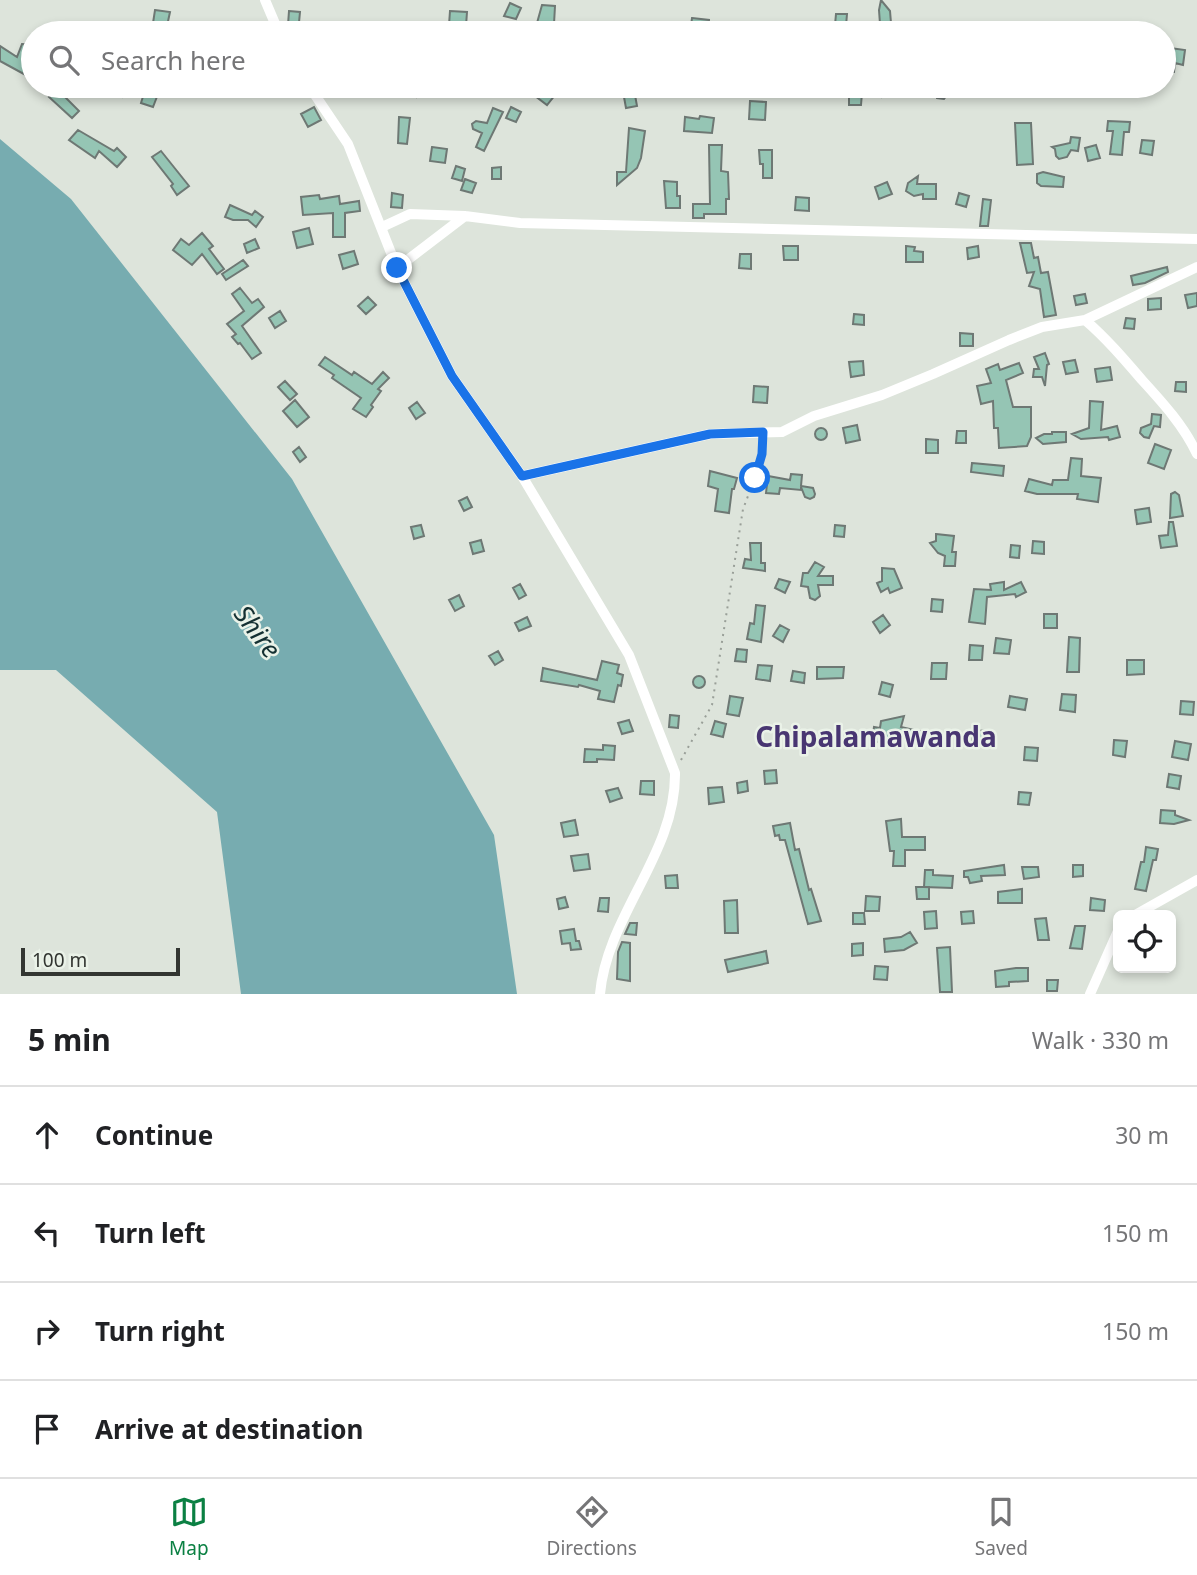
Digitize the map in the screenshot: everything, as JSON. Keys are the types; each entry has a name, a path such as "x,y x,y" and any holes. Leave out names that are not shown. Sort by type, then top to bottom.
{"street":[{"path":"265,0 274,21"},
{"path":"317,98 348,144 397,268 452,376 522,476 629,655 674,772 675,793 665,827 614,937 606,958 600,994"},
{"path":"382,227 410,214 465,216 520,223 1197,239"},
{"path":"397,268 465,216"},
{"path":"522,476 710,434 782,432 814,416 882,395 1042,327 1085,320 1197,267"},
{"path":"1085,320 1105,337 1168,408 1197,454"},
{"path":"1144,910 1197,880"},
{"path":"1090,994 1113,943"}],"path":[{"path":"674,772 712,705 743,509 762,454 763,432"}],"water":[{"name":"Shire","path":"0,139 71,199 292,479 494,835 517,994 241,994 217,812 56,670 0,670"}],"building":[{"path":"881,0 890,11 891,21 880,21"},
{"path":"510,3 521,8 516,19 504,16"},
{"path":"542,5 555,6 554,21 538,21"},
{"path":"155,10 170,12 168,21 153,21"},
{"path":"289,11 300,12 299,21 288,21"},
{"path":"450,11 467,12 466,21 449,21"},
{"path":"836,14 847,14 846,21 835,21"},
{"path":"692,18 709,20 709,21 692,21"},
{"path":"0,46 17,57 21,47 21,72 0,61"},
{"path":"1176,49 1185,50 1183,65 1176,63"},
{"path":"50,98 66,98 79,111 72,118"},
{"path":"143,98 156,98 153,107 141,103"},
{"path":"538,98 553,98 547,105"},
{"path":"624,98 636,98 637,106 626,108"},
{"path":"849,98 862,98 861,105 849,105"},
{"path":"750,101 766,102 765,120 749,119"},
{"path":"314,107 321,120 308,127 301,114"},
{"path":"511,107 521,112 516,122 506,118"},
{"path":"493,108 503,112 484,151 476,147 482,133 473,129 472,124 476,121 487,123"},
{"path":"700,116 714,118 712,133 684,131 685,117 699,119"},
{"path":"399,117 410,118 407,144 398,143"},
{"path":"1108,121 1130,122 1129,132 1124,132 1122,155 1110,154 1113,131 1107,131"},
{"path":"1015,123 1031,123 1033,164 1017,165"},
{"path":"629,128 645,131 641,158 637,168 617,185 617,172 626,172"},
{"path":"78,130 114,151 117,148 126,157 117,167 99,151 95,158 69,140"},
{"path":"1071,137 1080,138 1078,151 1071,150 1067,157 1059,159 1052,147 1070,143"},
{"path":"1142,140 1154,141 1152,155 1140,153"},
{"path":"709,145 722,145 721,171 728,172 729,199 726,199 726,214 704,214 704,218 693,218 693,204 710,204"},
{"path":"1096,145 1100,158 1088,161 1085,148"},
{"path":"432,147 447,149 445,163 430,161"},
{"path":"759,150 772,150 772,178 763,178"},
{"path":"161,151 189,186 177,195 171,186 173,184 152,157"},
{"path":"456,166 465,169 462,181 452,178"},
{"path":"501,167 501,179 492,179 492,168"},
{"path":"1043,172 1064,177 1063,187 1041,186 1037,183 1037,174"},
{"path":"918,176 917,184 936,184 936,199 923,199 923,194 914,196 906,191 908,183"},
{"path":"465,179 476,183 472,193 461,190"},
{"path":"664,181 677,182 680,208 666,208"},
{"path":"887,182 892,194 879,199 875,187"},
{"path":"392,193 403,195 402,208 391,207"},
{"path":"959,193 969,196 966,207 956,204"},
{"path":"319,195 320,199 339,196 340,204 359,201 360,211 345,213 345,237 333,237 333,213 303,215 301,197"},
{"path":"796,197 809,198 809,211 795,210"},
{"path":"983,199 991,200 988,226 980,226"},
{"path":"230,205 252,215 255,211 263,217 256,227 248,220 233,220 225,217"},
{"path":"309,228 313,244 297,248 293,232"},
{"path":"202,233 213,246 209,249 224,269 217,274 202,254 192,265 173,250 181,239 189,245"},
{"path":"255,239 259,248 247,253 244,244"},
{"path":"1020,243 1031,243 1034,258 1038,257 1041,273 1048,272 1056,315 1044,317 1040,289 1029,286 1034,272 1027,273"},
{"path":"783,246 798,246 798,260 784,260"},
{"path":"906,246 923,252 923,262 906,262"},
{"path":"978,246 979,257 968,259 967,248"},
{"path":"354,251 358,264 343,269 339,255"},
{"path":"740,254 751,254 751,269 739,268"},
{"path":"243,260 248,266 226,280 222,274"},
{"path":"1167,267 1168,272 1145,283 1133,285 1131,276"},
{"path":"240,288 252,303 258,299 264,307 242,326 261,353 252,359 232,337 236,334 227,324 244,311 232,294"},
{"path":"1197,293 1197,306 1188,308 1185,295"},
{"path":"1085,294 1087,303 1076,305 1074,296"},
{"path":"368,297 376,305 366,314 358,306"},
{"path":"1161,298 1161,309 1148,310 1148,299"},
{"path":"280,311 286,321 275,328 269,318"},
{"path":"854,314 864,315 864,325 853,324"},
{"path":"1126,318 1135,319 1134,329 1124,328"},
{"path":"960,333 973,334 973,346 960,346"},
{"path":"1045,353 1049,364 1045,386 1042,377 1033,377 1034,369 1039,369 1034,357"},
{"path":"325,357 352,375 354,372 372,384 383,372 389,378 378,389 381,391 366,417 353,409 361,398 332,378 334,375 319,365"},
{"path":"1075,360 1078,372 1066,374 1063,362"},
{"path":"863,361 864,375 851,377 849,362"},
{"path":"1019,363 1023,373 1006,380 1013,407 1031,407 1031,437 1027,446 999,448 998,428 994,428 993,401 981,404 977,386 991,383 986,369 998,364 1000,370"},
{"path":"1110,367 1112,380 1097,382 1095,369"},
{"path":"285,381 297,394 290,400 278,387"},
{"path":"1176,382 1186,382 1186,392 1175,391"},
{"path":"754,386 768,387 767,403 753,402"},
{"path":"295,400 309,417 297,427 283,411"},
{"path":"1090,401 1103,402 1101,430 1117,426 1120,437 1109,440 1108,437 1081,439 1072,434 1089,428"},
{"path":"417,402 425,413 416,419 409,408"},
{"path":"1152,414 1161,415 1160,427 1154,426 1149,438 1144,437 1140,433 1141,428 1151,424"},
{"path":"857,425 860,440 846,443 843,428"},
{"path":"821,428 827,434 821,440 815,434"},
{"path":"957,431 966,431 966,443 956,443"},
{"path":"1052,432 1066,432 1066,442 1043,444 1036,438"},
{"path":"926,439 938,440 938,453 926,453"},
{"path":"1155,444 1171,450 1164,469 1148,463"},
{"path":"299,447 306,457 300,462 293,452"},
{"path":"1071,458 1082,459 1081,476 1101,478 1098,502 1077,499 1078,494 1037,494 1025,491 1029,479 1052,485 1053,480 1068,480"},
{"path":"972,463 1004,466 1003,476 971,472"},
{"path":"710,471 737,478 732,489 729,513 715,511 718,489 708,486"},
{"path":"791,474 802,475 801,486 813,488 814,497 805,497 801,487 801,490 780,488 779,494 766,493 768,476 790,480"},
{"path":"1175,492 1179,495 1183,516 1170,518 1171,494"},
{"path":"467,497 472,507 464,511 459,501"},
{"path":"1149,508 1151,522 1137,524 1135,510"},
{"path":"1169,522 1173,522 1177,546 1161,548 1159,536 1168,535"},
{"path":"421,525 424,536 414,539 411,527"},
{"path":"835,525 845,526 844,537 834,536"},
{"path":"936,534 954,536 952,552 956,552 955,566 944,566 945,556 938,553 930,543 936,541"},
{"path":"481,540 484,551 473,554 470,543"},
{"path":"1033,541 1044,542 1044,554 1032,553"},
{"path":"750,543 761,543 761,563 765,563 765,571 743,568 745,559 751,560"},
{"path":"1011,545 1020,546 1019,558 1010,557"},
{"path":"815,562 824,567 818,576 833,576 833,585 818,585 820,596 815,600 810,598 808,587 801,586 803,573 808,573"},
{"path":"882,568 894,569 902,588 890,593 888,588 881,592 877,583 882,581"},
{"path":"779,579 790,582 785,593 775,588"},
{"path":"1004,582 1004,590 1021,582 1026,592 1016,597 1015,594 987,597 985,624 969,622 974,589 991,590 990,584"},
{"path":"520,584 526,595 519,599 513,588"},
{"path":"459,595 464,606 455,611 449,600"},
{"path":"932,599 943,600 942,612 931,611"},
{"path":"756,605 765,606 761,642 747,639 750,623 754,624"},
{"path":"1044,614 1057,614 1057,628 1044,628"},
{"path":"883,615 890,625 880,633 873,622"},
{"path":"527,617 531,626 519,631 515,623"},
{"path":"780,625 789,630 783,642 773,636"},
{"path":"1069,637 1080,638 1079,672 1067,672"},
{"path":"996,638 1011,640 1009,654 994,653"},
{"path":"970,645 983,646 982,660 969,660"},
{"path":"737,649 747,650 746,662 735,661"},
{"path":"498,651 503,660 495,665 489,656"},
{"path":"1127,660 1144,660 1144,674 1127,675"},
{"path":"602,661 619,665 617,673 623,675 614,702 598,699 600,691 579,685 541,681 543,668 597,680"},
{"path":"932,663 947,663 946,679 931,679"},
{"path":"758,665 772,666 770,681 756,679"},
{"path":"817,667 844,667 843,678 817,679"},
{"path":"793,671 805,673 804,683 791,681"},
{"path":"699,676 705,682 699,688 693,682"},
{"path":"882,682 893,685 890,697 879,694"},
{"path":"1062,694 1076,695 1075,712 1060,710"},
{"path":"730,696 743,698 739,716 727,714"},
{"path":"1010,696 1027,699 1025,710 1008,707"},
{"path":"1181,701 1194,702 1193,715 1180,714"},
{"path":"670,715 679,716 678,728 669,727"},
{"path":"904,716 901,727 923,732 921,741 900,737 898,746 872,741 874,727 880,728 881,721"},
{"path":"629,720 633,731 622,734 618,723"},
{"path":"715,721 726,724 723,737 711,734"},
{"path":"972,730 985,731 984,745 972,744"},
{"path":"1114,740 1127,741 1125,757 1113,755"},
{"path":"1175,741 1191,744 1188,760 1172,757"},
{"path":"603,745 615,746 614,760 597,759 597,762 584,762 585,749 603,750"},
{"path":"1025,747 1038,748 1037,761 1024,760"},
{"path":"776,770 777,783 765,784 764,771"},
{"path":"1169,774 1181,776 1179,789 1167,787"},
{"path":"641,781 654,781 654,795 640,794"},
{"path":"747,781 748,791 738,793 737,783"},
{"path":"722,787 724,802 709,804 708,788"},
{"path":"618,788 622,798 610,802 606,791"},
{"path":"1019,792 1031,793 1029,805 1018,804"},
{"path":"1161,810 1175,811 1175,815 1189,820 1174,824 1160,823"},
{"path":"901,819 902,837 925,837 925,850 905,850 905,866 893,866 894,851 890,851 886,821"},
{"path":"575,820 578,835 564,837 561,823"},
{"path":"790,823 795,850 799,849 809,890 811,889 821,921 808,924 785,840 780,840 779,835 775,836 773,826"},
{"path":"1146,847 1158,849 1146,891 1135,889"},
{"path":"588,854 590,869 574,871 571,856"},
{"path":"1004,865 1005,875 981,876 982,881 970,883 968,877 964,877 964,871"},
{"path":"1073,865 1083,865 1083,876 1073,877"},
{"path":"1022,867 1038,867 1039,877 1024,879"},
{"path":"925,870 933,870 933,875 953,876 952,888 924,887"},
{"path":"677,875 678,888 666,888 665,876"},
{"path":"916,887 929,887 929,899 917,899"},
{"path":"1022,889 1022,903 998,903 998,892"},
{"path":"866,896 880,897 879,911 865,911"},
{"path":"565,897 568,907 559,909 557,899"},
{"path":"600,898 609,898 608,912 598,911"},
{"path":"1091,898 1105,900 1104,911 1090,910"},
{"path":"737,900 738,933 725,933 724,901"},
{"path":"936,911 937,928 925,929 924,912"},
{"path":"973,911 974,923 962,924 961,912"},
{"path":"853,913 864,913 865,924 853,924"},
{"path":"1046,918 1049,940 1038,940 1035,919"},
{"path":"630,923 637,923 636,935 625,934"},
{"path":"1075,926 1085,926 1082,949 1070,948"},
{"path":"574,929 581,949 571,950 570,943 562,944 560,931"},
{"path":"910,932 917,943 904,950 885,952 884,939 901,937"},
{"path":"622,942 630,943 630,981 617,979 618,952"},
{"path":"863,943 863,955 852,956 852,944"},
{"path":"950,947 952,992 940,992 937,948"},
{"path":"766,951 768,963 728,972 725,960"},
{"path":"875,966 888,967 887,980 874,979"},
{"path":"1028,968 1028,981 1009,982 1009,986 996,987 995,971"},
{"path":"1047,980 1058,980 1057,991 1047,991"}],"district":[{"name":"Chipalamawanda","path":"876,736"}],"route":[{"path":"397,268 452,376 522,476 710,434 763,432 762,454 755,478"}]}
